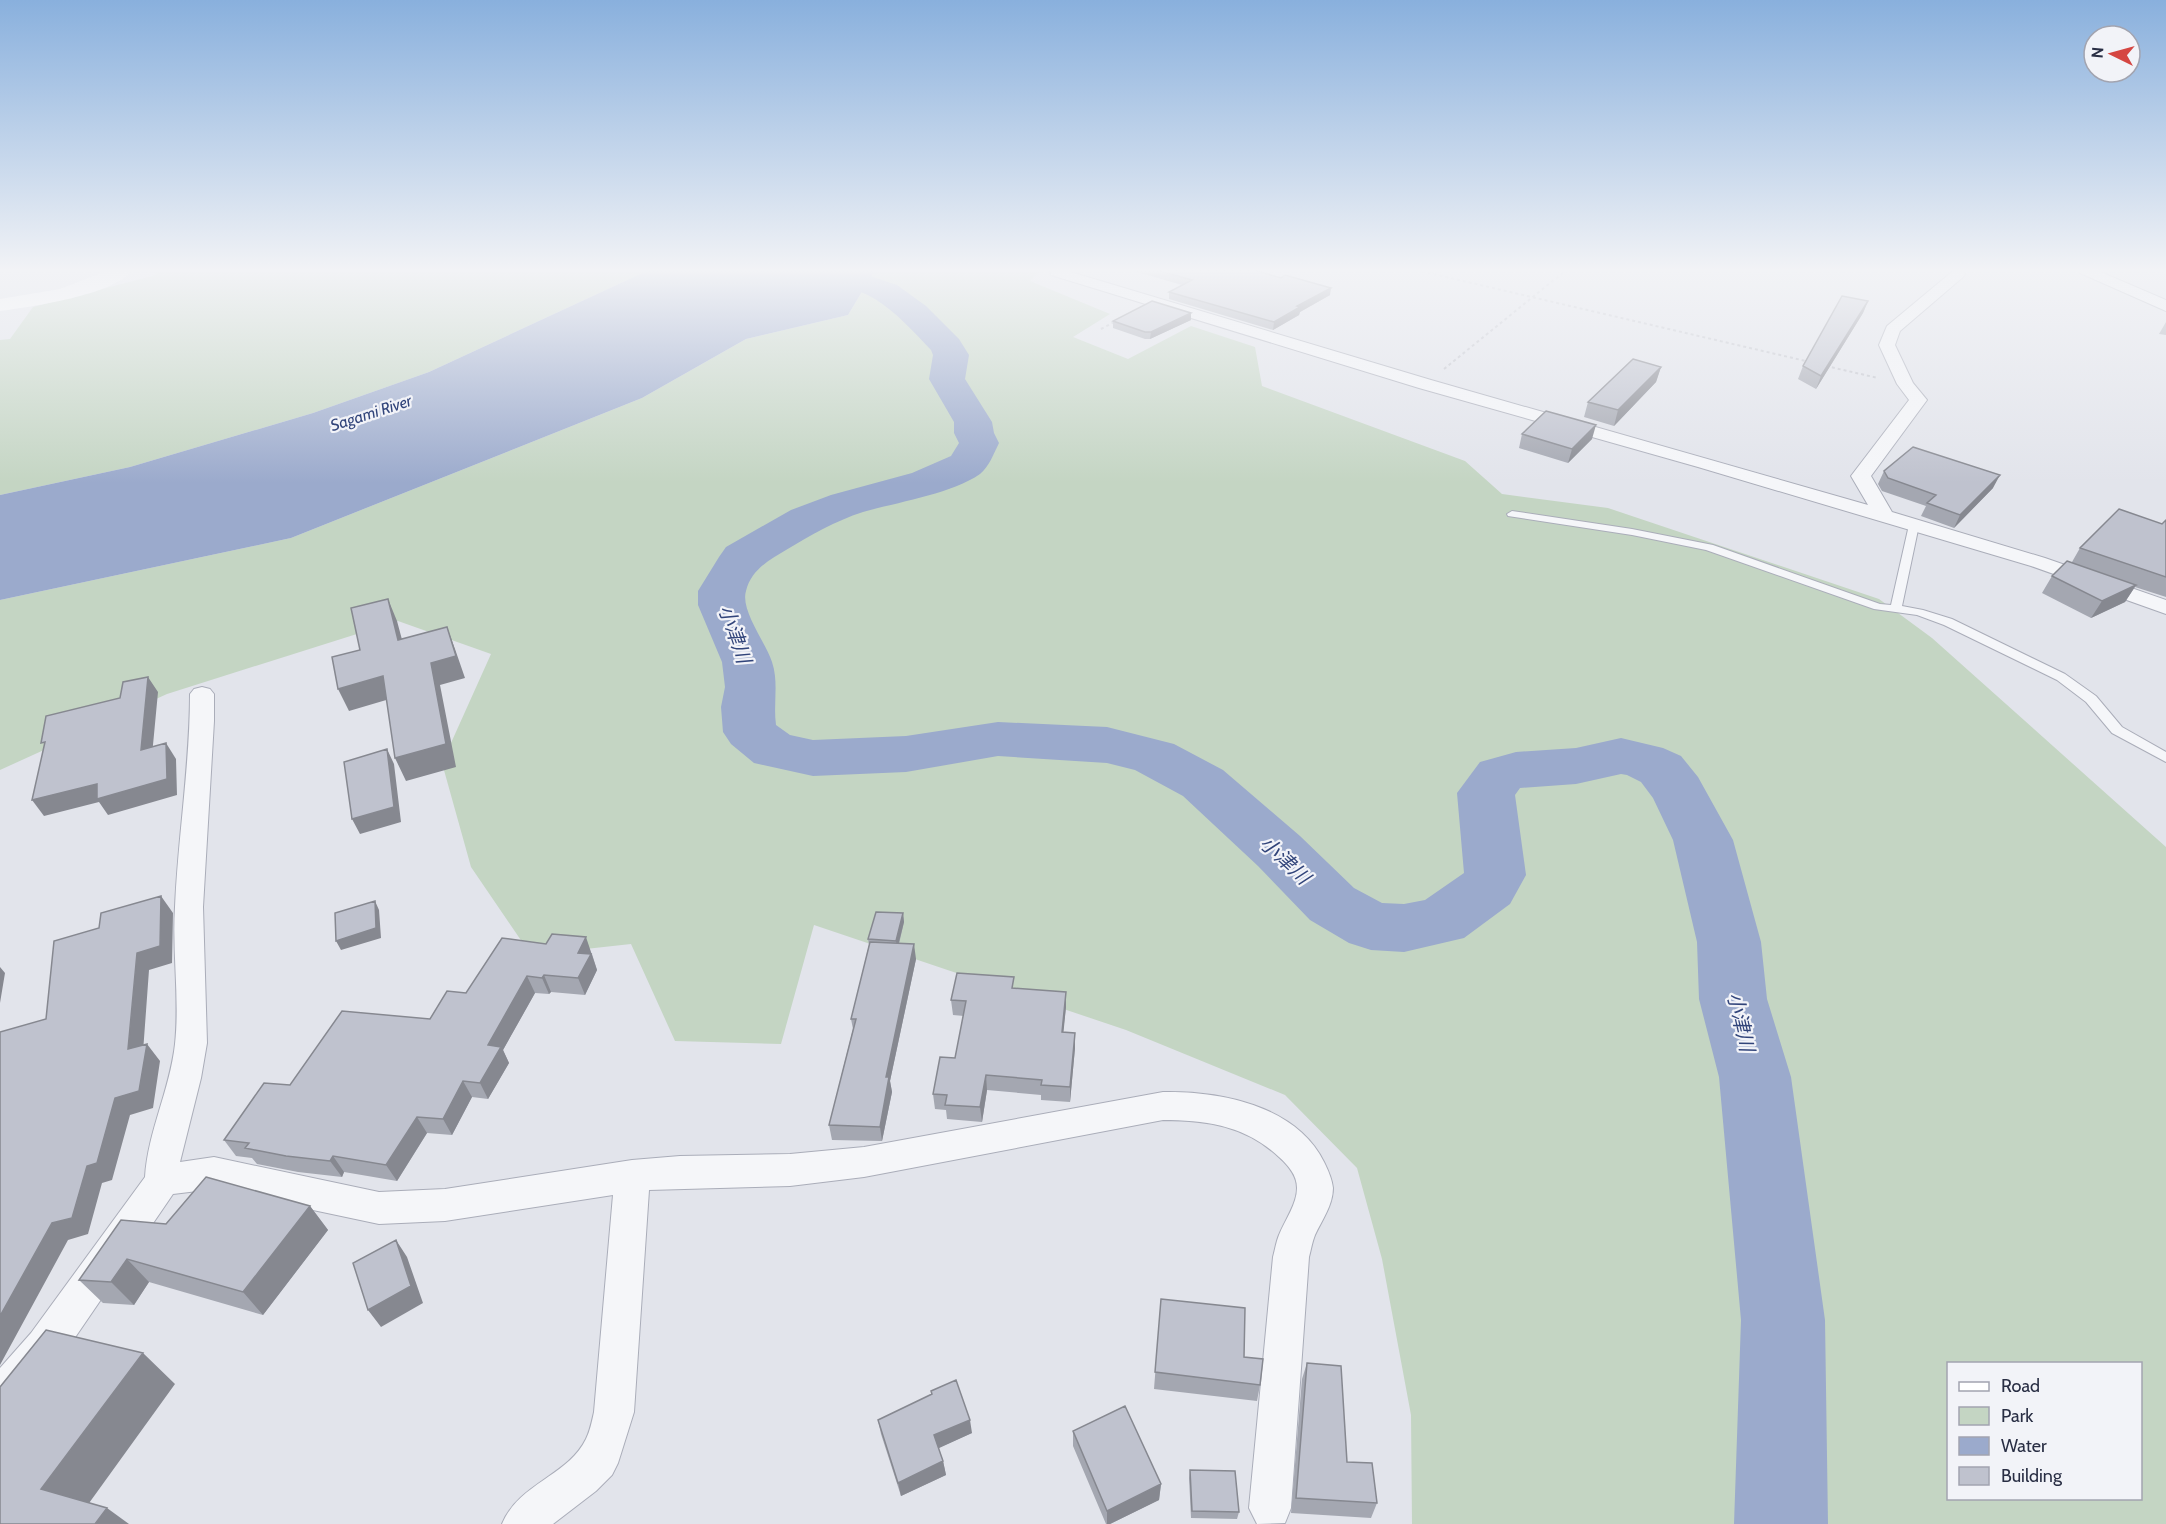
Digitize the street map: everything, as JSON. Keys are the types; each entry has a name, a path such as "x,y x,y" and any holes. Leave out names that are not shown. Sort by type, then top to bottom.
{"street":[{"path":"1284,341 1425,384 1705,462 2038,562 2166,607"},
{"path":"1884,516 1861,476 1918,400 1905,384 1887,345 1888,341"},
{"path":"0,1398 45,1347 149,1202 162,1180 162,1155 186,1080 191,1042 189,908 204,742 202,694"},
{"path":"162,1180 214,1173 379,1208 445,1205 632,1176 680,1172 790,1170 864,1162 1163,1106 1211,1107 1232,1112 1275,1132 1306,1163 1312,1174 1315,1188 1311,1211 1297,1234 1291,1257 1270,1508"},
{"path":"523,1524 535,1509 571,1483 596,1461 608,1438 614,1412 632,1176"}],"lane":[{"path":"1512,514 1632,532 1709,547 1878,606 1919,612 1948,622 2061,677 2091,699 2117,730 2166,758"},
{"path":"1896,609 1914,525"}],"path":[{"path":"1425,384 1477,341"},
{"path":"1720,341 1814,363"},
{"path":"1825,366 1905,384"}],"green space":[{"path":"0,341 496,341 429,372 313,413 130,467 0,495"},
{"path":"742,341 1083,341 1128,359 1162,341 1237,341 1255,347 1262,386 1465,461 1502,494 1608,508 1879,599 1932,638 2166,847 2166,1524 1412,1524 1411,1415 1382,1259 1357,1168 1285,1095 1126,1030 814,925 781,1044 675,1041 631,944 531,955 471,867 442,763 491,654 398,621 167,694 0,770 0,600 291,538 642,398"}],"water":[{"name":"Sagami River","path":"496,341 742,341 642,398 291,538 0,600 0,495 130,467 313,413 429,372"}],"building":[{"path":"1817,341 1843,341 1821,376 1803,366"},
{"path":"1633,359 1661,367 1618,410 1588,402"},
{"path":"1546,411 1596,425 1572,449 1522,434"},
{"path":"1913,447 2000,475 1960,515 1927,503 1936,495 1888,478 1884,471"},
{"path":"2119,509 2162,524 2166,520 2166,577 2080,548"},
{"path":"2067,561 2136,585 2102,601 2052,576"},
{"path":"388,599 398,640 447,627 456,656 431,663 446,744 395,758 383,676 338,689 332,657 360,650 351,608"},
{"path":"148,677 141,750 166,743 167,779 97,799 97,784 32,800 45,742 41,743 46,716 120,698 123,682"},
{"path":"387,749 394,807 352,819 344,762"},
{"path":"161,896 160,946 137,953 128,1049 147,1044 139,1091 115,1098 97,1163 87,1166 72,1218 52,1223 0,1316 0,1032 46,1019 54,941 99,928 101,913"},
{"path":"375,901 376,928 336,941 335,913"},
{"path":"876,912 903,913 896,941 868,939"},
{"path":"552,934 586,937 578,953 591,954 578,978 527,976 488,1045 501,1047 480,1083 463,1081 443,1119 417,1117 386,1165 333,1156 330,1161 286,1156 245,1148 249,1143 224,1140 264,1083 290,1085 342,1011 430,1019 447,991 466,993 502,938 546,944"},
{"path":"870,942 914,944 886,1077 889,1077 880,1127 829,1125 856,1019 851,1019"},
{"path":"957,973 1014,977 1012,988 1066,992 1062,1032 1075,1033 1070,1087 1041,1085 1042,1080 986,1075 980,1107 945,1105 947,1095 933,1094 940,1057 955,1058 966,1001 951,1000"},
{"path":"206,1177 310,1206 243,1292 127,1259 111,1282 79,1280 121,1220 166,1224"},
{"path":"396,1240 411,1286 368,1310 353,1263"},
{"path":"1161,1299 1245,1308 1244,1357 1263,1359 1260,1385 1155,1372"},
{"path":"46,1330 143,1353 41,1489 107,1508 95,1524 0,1524 0,1387"},
{"path":"1307,1363 1341,1366 1347,1462 1372,1463 1377,1503 1296,1498"},
{"path":"956,1380 970,1420 934,1435 943,1461 898,1483 878,1420"},
{"path":"1125,1406 1161,1484 1107,1511 1073,1431"},
{"path":"1190,1470 1235,1471 1239,1512 1192,1511"}],"waterway":[{"name":"小津川","path":"942,341 951,355 947,379 973,422 974,433 979,443 971,459 965,465 927,482 846,504 806,519 742,557 722,591 722,605 747,662 751,687 747,707 750,732 773,750 813,758 906,754 998,739 1107,745 1154,757 1203,783 1279,851 1332,904 1371,926 1404,928 1442,921 1488,888 1495,875 1486,793 1500,775 1516,770 1576,766 1621,756 1643,761 1661,769 1678,791 1703,840 1729,942 1733,999 1755,1077 1783,1320 1781,1524"}]}
